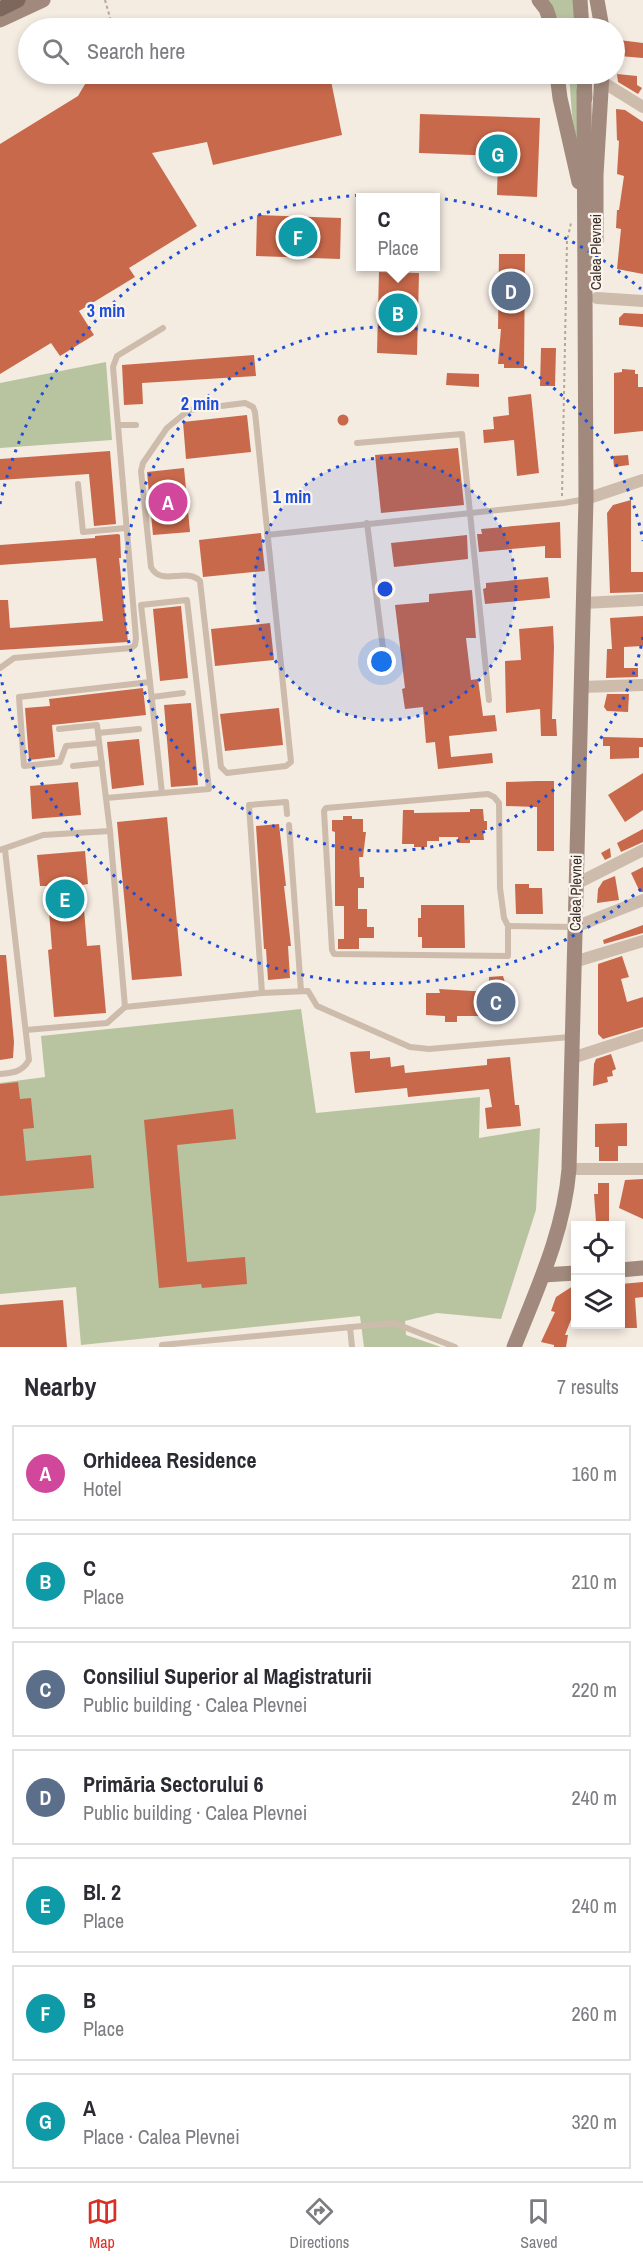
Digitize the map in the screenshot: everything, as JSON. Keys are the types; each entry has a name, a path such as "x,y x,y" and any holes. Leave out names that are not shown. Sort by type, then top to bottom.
{"main road":[{"path":"6,9 43,0"},
{"path":"539,0 549,18"},
{"path":"597,0 601,18"},
{"path":"602,18 603,0"},
{"name":"Calea Plevnei","path":"558,84 586,209"},
{"path":"584,84 596,175"},
{"name":"Calea Plevnei","path":"586,430 594,370 597,298 596,175 601,84"},
{"name":"Calea Plevnei","path":"514,1347 543,1275 563,1212 569,1169 586,499 584,90"},
{"path":"625,1270 643,1268"},
{"path":"543,1275 571,1273"}],"street":[{"path":"611,84 643,107"},
{"path":"597,298 643,301"},
{"path":"586,499 643,480"},
{"path":"583,603 643,600"},
{"path":"581,687 643,685"},
{"path":"576,884 643,850"},
{"path":"575,927 643,900"},
{"path":"574,962 643,941"},
{"path":"572,1058 643,1035"},
{"path":"569,1169 643,1169"}],"lane":[{"path":"0,668 14,658 131,648 135,645 113,367 117,356 163,328"},
{"path":"245,403 253,407 267,535 291,762 286,766 227,773 221,766 200,580 192,575 162,577 153,572 151,567 141,471 167,428 189,410 245,403"},
{"path":"119,425 136,424"},
{"path":"357,443 462,434 468,512 489,700"},
{"path":"78,484 83,532 126,528"},
{"path":"267,535 586,499"},
{"path":"367,523 386,672"},
{"path":"106,798 209,789 188,600 141,605 162,793"},
{"path":"99,743 66,746 60,762 24,766 19,697 150,682"},
{"path":"152,697 183,693"},
{"path":"59,729 97,725 110,831 124,1007"},
{"path":"98,733 139,729"},
{"path":"73,766 102,763"},
{"path":"488,794 494,797 499,803 500,888 504,918 508,926 508,956 334,954 324,811 330,806 488,794"},
{"path":"262,993 249,805 286,802 287,814"},
{"path":"289,825 301,991"},
{"path":"0,1074 16,1072 24,1068 29,1060 3,850 43,836 110,831"},
{"path":"508,926 575,927"},
{"path":"26,1030 107,1023 124,1007 262,993 308,991 317,1006 410,1047 429,1049 572,1036"},
{"path":"162,1347 162,1345 399,1324 454,1347"},
{"path":"350,1327 352,1347"}],"path":[{"path":"105,0 110,18"},
{"path":"562,503 567,241 572,219"}],"green space":[{"path":"544,0 575,0 576,18 558,18"},
{"path":"570,84 577,84 580,160 572,115"},
{"path":"106,362 112,440 0,448 0,383"},
{"path":"301,1009 316,1113 480,1097 479,1138 540,1128 536,1210 501,1319 437,1313 405,1321 406,1335 441,1347 364,1347 360,1316 81,1345 76,1287 0,1294 0,1083 45,1077 41,1036"}],"building":[{"path":"625,41 643,43 643,58 625,56"},
{"path":"625,75 637,76 637,85 642,88 638,94 621,84 625,84"},
{"path":"85,84 332,84 342,135 213,165 207,142 152,153 197,226 129,268 135,277 79,311 94,335 60,356 51,343 0,374 0,144 78,96"},
{"path":"616,109 625,110 643,122 643,274 617,269 621,229 616,228 617,210 619,210 624,176 617,174 619,141 617,140"},
{"path":"420,114 540,118 537,197 497,195 498,156 419,153"},
{"path":"257,215 341,218 340,259 256,256"},
{"path":"499,254 525,254 524,368 504,368 504,364 498,364 501,329 498,329"},
{"path":"379,272 419,273 417,355 377,353"},
{"path":"624,313 643,314 643,327 619,325 619,318"},
{"path":"541,348 556,348 555,386 540,386"},
{"path":"254,355 256,376 142,383 143,404 124,405 122,365"},
{"path":"622,369 635,370 635,374 638,374 638,387 643,387 643,431 614,434 614,373 622,372"},
{"path":"447,373 479,374 479,387 446,385"},
{"path":"531,394 539,473 517,476 514,440 484,443 483,430 494,429 493,417 509,415 508,397"},
{"path":"343,414 349,420 343,426 337,420"},
{"path":"247,415 251,452 186,459 183,422"},
{"path":"458,448 464,505 381,513 375,455"},
{"path":"110,451 116,524 94,526 89,474 0,480 0,459"},
{"path":"628,455 629,465 614,467 613,456"},
{"path":"184,468 190,532 153,535 147,472"},
{"path":"631,500 631,572 643,572 643,592 610,593 607,513 613,505"},
{"path":"560,522 561,558 545,558 545,546 479,552 477,534 482,534 481,529"},
{"path":"261,533 265,571 203,577 199,540"},
{"path":"120,535 121,558 119,558 128,642 0,650 0,600 8,600 10,628 103,621 96,558 0,565 0,545 95,538 95,536"},
{"path":"467,535 468,559 394,567 391,543"},
{"path":"548,577 550,598 485,604 483,589 486,588 486,583"},
{"path":"472,590 476,638 466,638 471,680 478,679 483,716 495,715 497,731 449,736 451,757 492,753 493,763 438,769 435,742 426,743 423,707 405,709 402,689 405,688 395,605 429,602 429,594"},
{"path":"181,606 188,678 160,681 153,609"},
{"path":"643,616 643,646 624,647 624,668 638,668 638,677 606,678 607,649 612,649 610,618"},
{"path":"270,623 274,660 215,666 211,629"},
{"path":"553,626 552,719 556,719 557,736 541,736 540,709 506,713 505,661 521,660 519,629"},
{"path":"143,688 146,715 52,725 55,757 29,760 25,708 50,706 49,699"},
{"path":"607,694 629,694 628,712 607,711 604,707"},
{"path":"191,703 198,785 171,787 164,705"},
{"path":"279,708 283,745 225,751 220,714"},
{"path":"603,737 643,738 643,747 639,747 639,758 610,759 610,746 603,746"},
{"path":"139,739 144,785 112,789 107,742"},
{"path":"643,773 643,810 625,822 608,795"},
{"path":"554,781 554,851 537,851 537,807 506,806 506,782"},
{"path":"78,782 81,815 32,819 30,786"},
{"path":"470,809 483,809 484,821 487,821 487,830 483,830 484,840 458,843 458,837 439,837 439,841 427,841 427,847 402,844 403,810 414,810 414,813 470,812"},
{"path":"343,816 363,819 363,832 366,832 363,857 359,857 360,877 364,877 364,888 358,888 358,909 367,909 367,927 374,927 374,938 359,938 359,949 338,949 338,939 344,939 344,906 335,906 335,832 332,831 332,820 343,820"},
{"path":"167,817 182,976 132,980 117,822"},
{"path":"279,824 291,946 288,946 290,978 268,980 256,826"},
{"path":"643,829 643,842 621,852 617,843"},
{"path":"610,848 611,857 605,860 601,853"},
{"path":"85,851 88,884 82,885 87,946 100,945 106,1013 54,1017 48,950 52,949 47,886 40,886 37,855"},
{"path":"643,867 643,892 640,892 631,873"},
{"path":"615,876 619,900 597,903 598,889 603,881"},
{"path":"515,884 529,884 529,888 542,888 543,914 516,914"},
{"path":"421,905 464,905 465,948 422,948 422,937 418,937"},
{"path":"643,925 643,933 604,944 603,940"},
{"path":"0,955 6,955 14,1042 13,1058 0,1060"},
{"path":"622,956 629,977 621,979 627,1002 643,997 643,1027 603,1039 598,1034 598,964"},
{"path":"503,976 507,989 511,989 511,997 503,1016 494,1023 492,1019 482,1020 482,1016 457,1016 457,1022 445,1022 445,1016 426,1015 426,993 440,993 439,989 489,992 489,977"},
{"path":"370,1051 370,1059 390,1057 391,1067 404,1065 405,1073 487,1065 487,1059 510,1057 515,1105 519,1105 521,1126 487,1129 485,1108 492,1107 489,1089 408,1097 407,1088 355,1093 350,1052"},
{"path":"611,1054 616,1069 612,1071 613,1076 607,1077 608,1082 593,1086 596,1059"},
{"path":"18,1082 20,1099 31,1098 34,1128 23,1129 26,1161 91,1155 94,1188 0,1196 0,1084"},
{"path":"233,1109 236,1139 177,1145 187,1262 245,1257 247,1284 202,1288 201,1284 159,1288 144,1120"},
{"path":"627,1123 627,1146 618,1146 618,1161 599,1161 599,1147 595,1147 595,1124"},
{"path":"643,1179 643,1219 619,1208 625,1180"},
{"path":"598,1183 609,1183 609,1221 596,1221 594,1194 598,1194"},
{"path":"643,1282 643,1297 635,1298 637,1328 625,1328 625,1284"},
{"path":"571,1287 571,1320 565,1335 568,1335 566,1347 554,1347 554,1345 541,1342 555,1312 551,1311 556,1297"},
{"path":"63,1300 67,1347 0,1347 0,1305"}],"place":[{"name":"A","path":"498,154"},
{"name":"B","path":"298,237"},
{"name":"Primăria Sectorului 6","path":"511,291"},
{"name":"C","path":"398,313"},
{"name":"Orhideea Residence","path":"168,502"},
{"name":"Bl. 2","path":"65,899"},
{"name":"Consiliul Superior al Magistraturii","path":"496,1002"}]}
